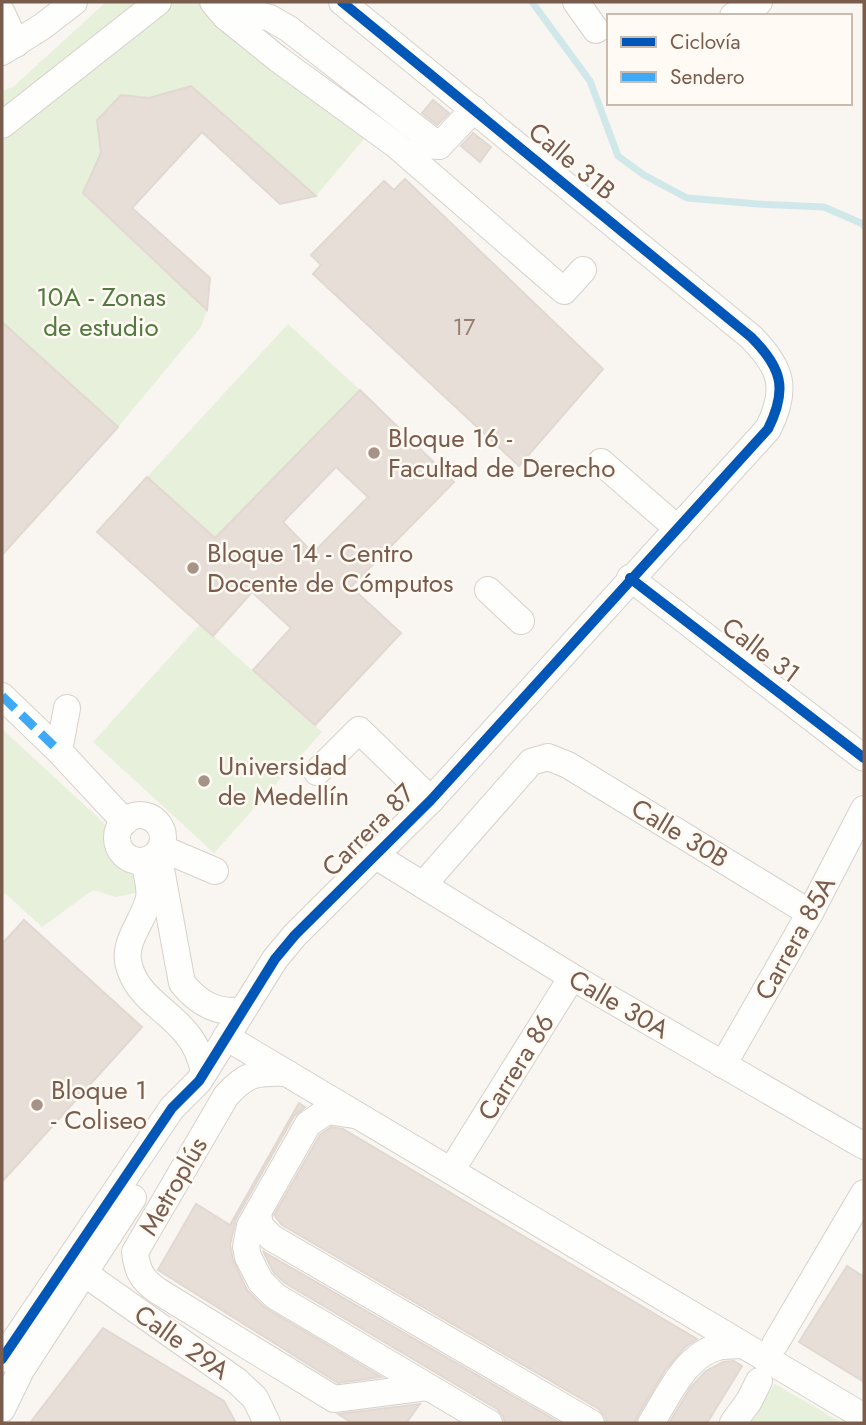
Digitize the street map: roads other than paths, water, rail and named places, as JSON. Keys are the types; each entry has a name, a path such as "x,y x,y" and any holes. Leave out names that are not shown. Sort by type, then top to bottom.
{"street":[{"path":"9,48 41,14 74,2"},
{"path":"2,124 158,2"},
{"name":"Calle 31B","path":"342,2 751,337 769,359"},
{"path":"576,2 596,30"},
{"path":"737,14 759,2"},
{"path":"220,9 244,11 270,18 289,29 439,146"},
{"path":"220,9 278,59 396,145 564,291 583,270"},
{"path":"2,13 9,48"},
{"path":"396,145 439,146 474,108"},
{"name":"Carrera 87","path":"2,1359 172,1108 201,1076 275,959 295,935 430,800 629,578 678,529 768,429 777,410 781,390 778,372 769,359"},
{"path":"601,462 678,529"},
{"name":"Calle 31","path":"629,578 864,758"},
{"path":"488,590 521,621"},
{"path":"2,696 59,751 125,822 118,835 120,849 130,859 154,854 215,870"},
{"path":"59,751 67,708"},
{"path":"317,772 359,730 430,800"},
{"name":"Calle 30B","path":"423,885 531,762 548,757 568,765 810,913"},
{"name":"Carrera 85A","path":"723,1065 810,913 864,809"},
{"path":"154,854 177,950 182,983 193,997 208,1006 231,1012 242,1010"},
{"path":"154,854 150,894 132,934 129,968 141,990 188,1034 201,1060 201,1076"},
{"name":"Calle 30A","path":"376,856 572,977 864,1146"},
{"name":"Carrera 86","path":"459,1158 572,977"},
{"path":"226,1037 864,1417"},
{"name":"Metroplús","path":"287,1073 262,1072 236,1084 135,1252 136,1268 144,1281 158,1291 334,1399 427,1387"},
{"name":"Carrera 87","path":"2,1409 22,1370 186,1116 201,1076"},
{"path":"359,1116 327,1111 308,1125 250,1226 246,1247 254,1272 275,1296 489,1423"},
{"path":"775,1344 864,1193"},
{"path":"258,1212 260,1226 272,1238 591,1423"},
{"name":"Calle 29A","path":"84,1273 237,1381 255,1398 267,1423"},
{"path":"651,1423 692,1363 719,1346 740,1345"},
{"path":"733,1423 759,1381"}],"waterway":[{"path":"532,2 590,81 618,156 644,175 687,198 824,207 864,226"}],"place":[{"name":"Bloque 16 - Facultad de Derecho","path":"374,453"},
{"name":"Bloque 14 - Centro Docente de Cómputos","path":"193,568"},
{"name":"Universidad de Medellín","path":"204,781"},
{"name":"Bloque 1 - Coliseo","path":"37,1105"}],"park label":[{"name":"10A - Zonas de estudio","path":"101,312"}]}
